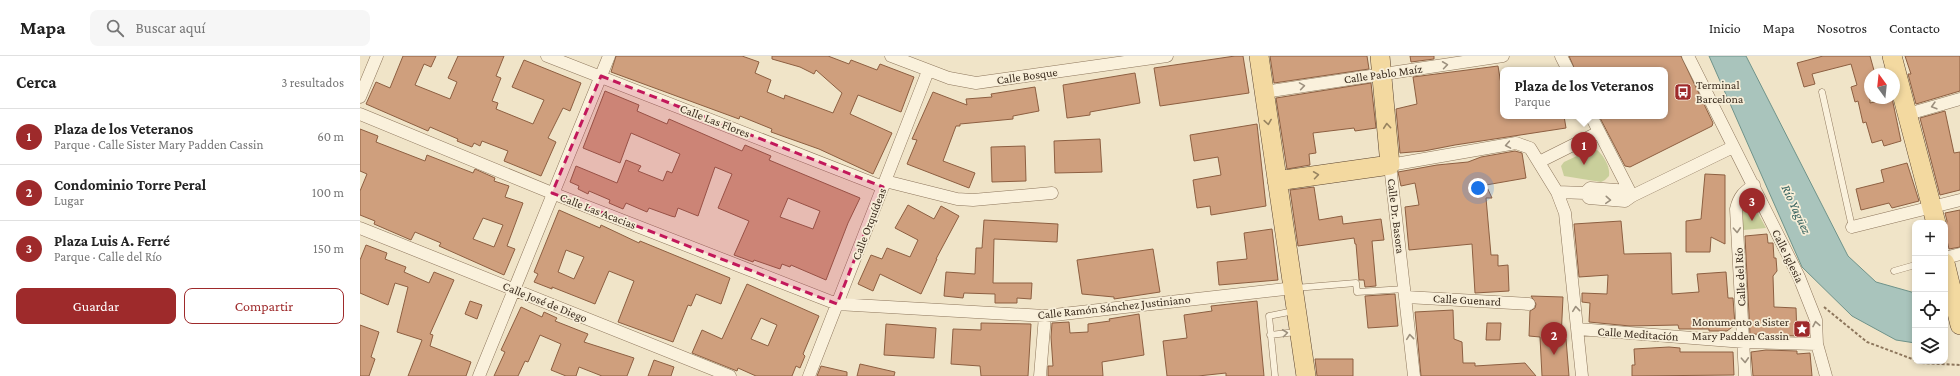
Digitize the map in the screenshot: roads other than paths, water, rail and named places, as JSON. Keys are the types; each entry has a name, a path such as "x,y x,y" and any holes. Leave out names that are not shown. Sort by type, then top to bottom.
{"main road":[{"path":"1259,56 1306,376"},
{"path":"1892,56 1934,215"},
{"name":"Calle Dr. Basora","path":"1381,65 1390,165"},
{"path":"1277,181 1390,165"},
{"path":"1948,279 1960,325"}],"street":[{"path":"360,97 377,56"},
{"name":"Calle Las Flores","path":"547,56 884,184 957,200 1052,193"},
{"path":"479,376 552,193 609,56"},
{"name":"Calle Bosque","path":"891,56 949,78 976,83 1166,56"},
{"name":"Calle Pablo Maíz","path":"1264,92 1381,65 1503,56"},
{"path":"1561,56 1566,67"},
{"name":"Calle Iglesia","path":"1688,56 1799,277 1816,320 1818,344 1826,376"},
{"name":"Calle Orquídeas","path":"809,376 928,71"},
{"path":"1908,114 1960,99"},
{"name":"Calle Las Acacias","path":"360,114 552,193 837,304"},
{"path":"1592,119 1630,193"},
{"path":"1539,162 1599,132"},
{"path":"1390,165 1516,143 1530,148 1557,192 1565,213 1582,376"},
{"path":"1557,192 1585,193 1590,188 1630,193 1733,147"},
{"name":"Calle Dr. Basora","path":"1390,165 1406,293 1414,376"},
{"name":"Calle del Río","path":"1745,376 1736,209 1738,198 1742,193 1754,185"},
{"path":"1852,227 1934,215 1960,200"},
{"name":"Calle José de Diego","path":"360,228 730,376"},
{"path":"1948,257 1960,254"},
{"name":"Calle Ramón Sánchez Justiniano","path":"837,304 1044,316 1294,288"},
{"name":"Calle Guenard","path":"1406,293 1529,304"},
{"path":"1040,376 1044,316"},
{"name":"Calle Meditación","path":"1578,329 1744,342 1818,344"}],"lane":[{"path":"1822,92 1852,227"},
{"path":"1894,271 1912,266"},
{"path":"1294,288 1356,283 1357,292 1406,293"},
{"path":"1275,376 1269,316 1272,314 1297,310"},
{"path":"1270,335 1300,331"}],"water":[{"name":"Río Yagüez","path":"1709,56 1746,56 1848,256 1876,282 1912,292 1912,343 1896,340 1852,316 1802,267"}],"place":[{"name":"Terminal Barcelona","path":"1683,92"},
{"name":"Plaza de los Veteranos","path":"1584,165"},
{"name":"Plaza Luis A. Ferré","path":"1752,221"},
{"name":"Monumento a Sister Mary Padden Cassin","path":"1802,329"},
{"name":"Condominio Torre Peral","path":"1554,355"}]}
